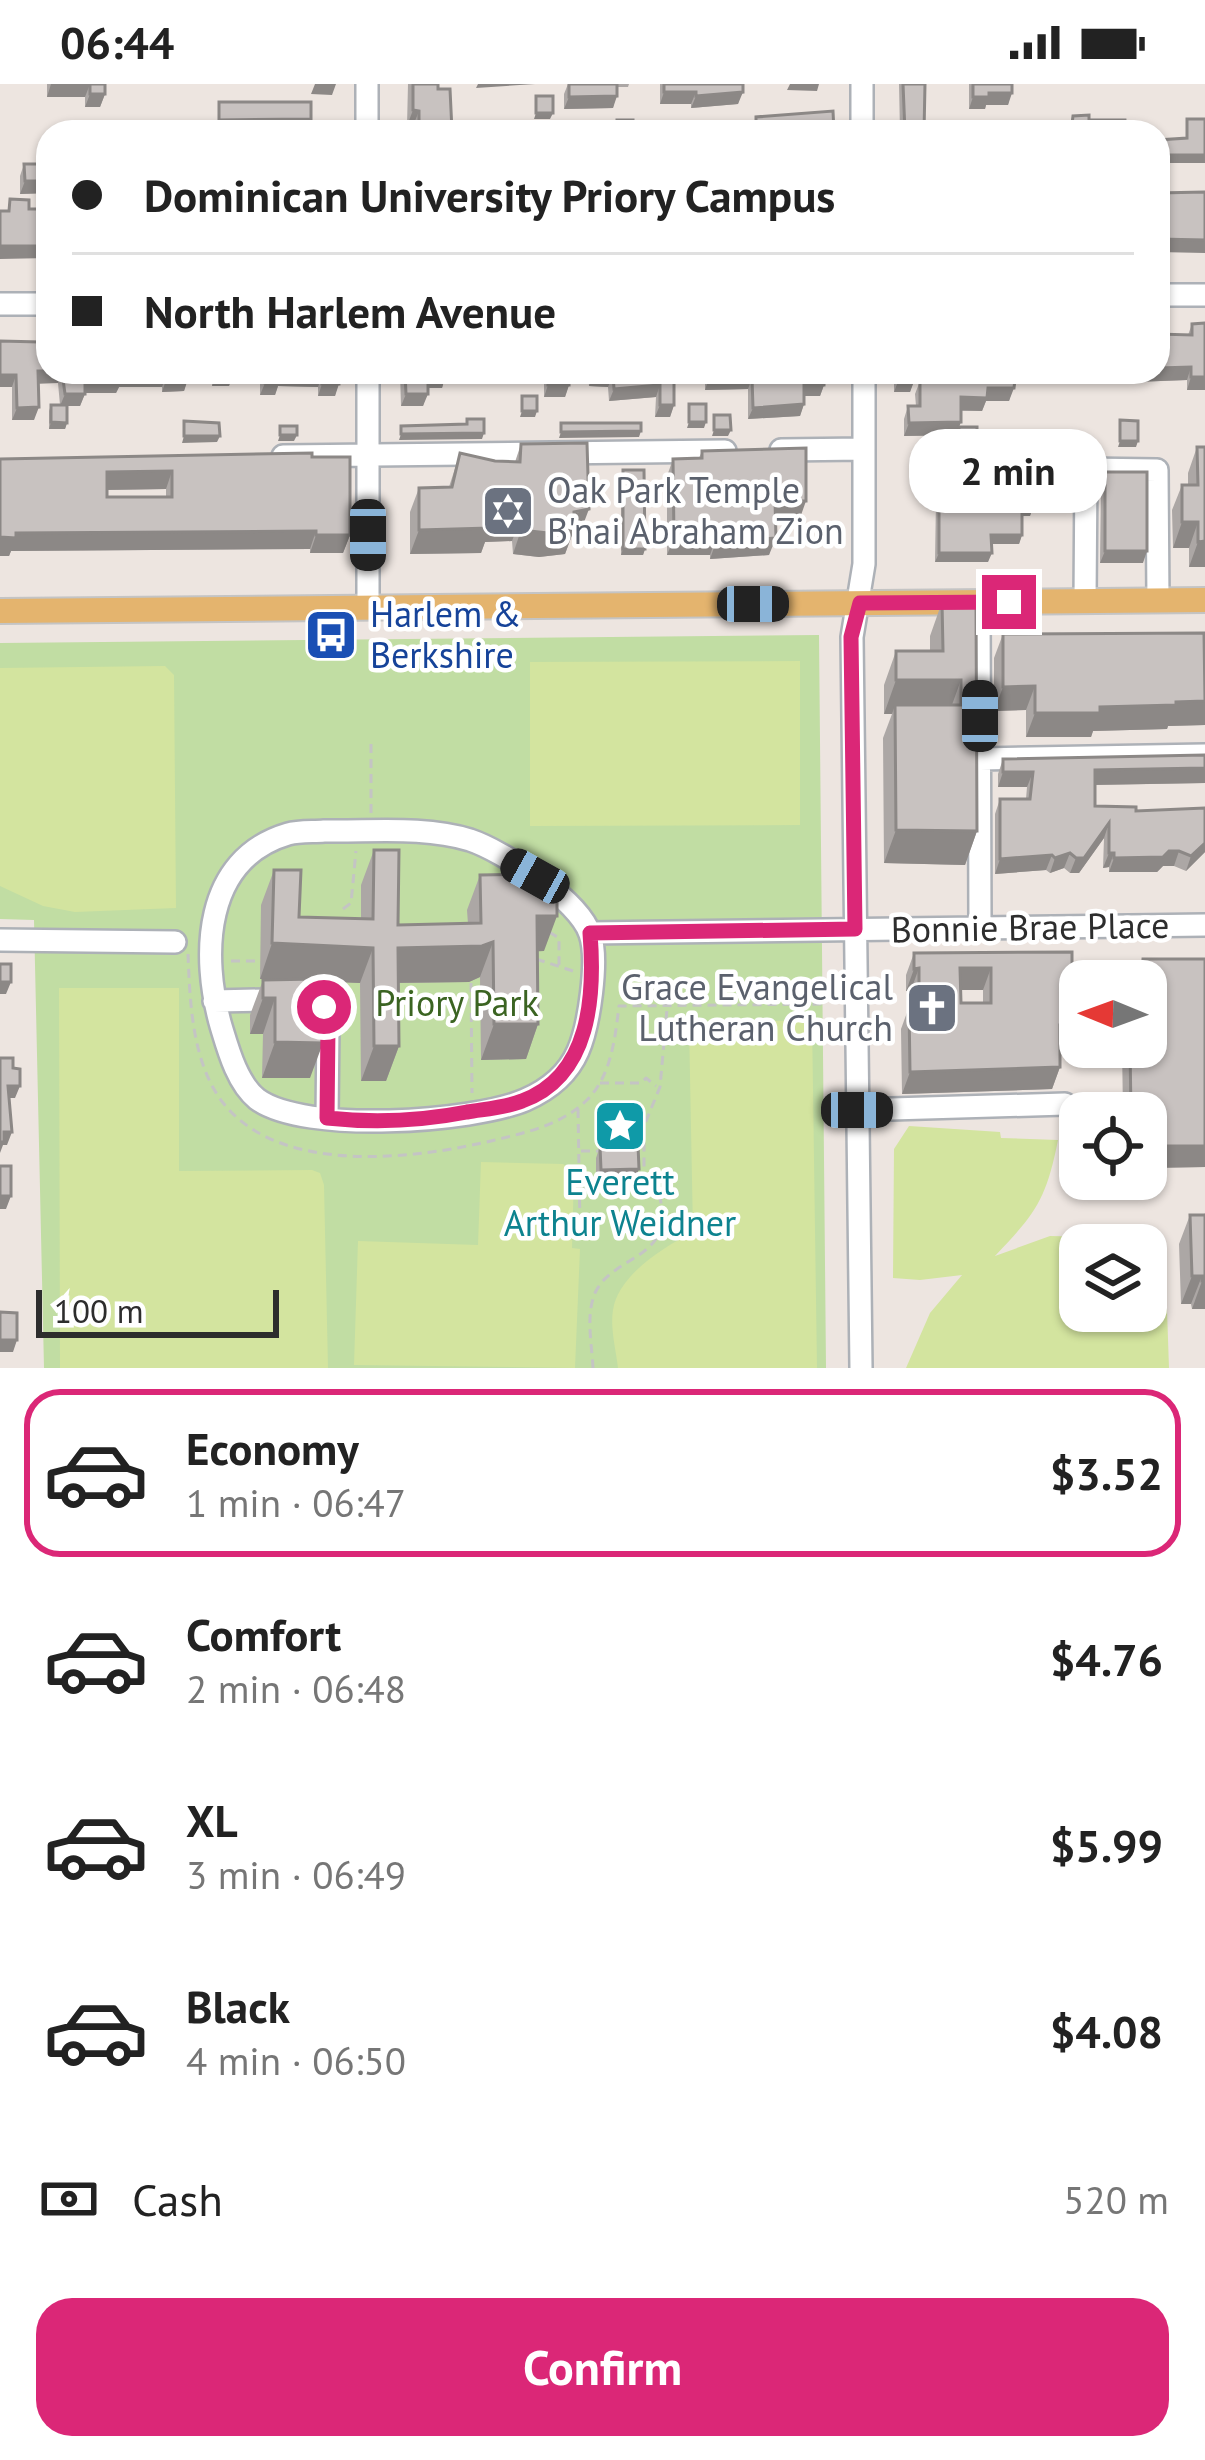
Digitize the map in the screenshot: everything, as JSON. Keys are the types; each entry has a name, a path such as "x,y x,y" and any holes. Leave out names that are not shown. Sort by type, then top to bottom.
{"main road":[{"path":"0,611 1205,600"}],"street":[{"path":"367,84 367,120"},
{"path":"862,84 862,120"},
{"path":"1170,295 1205,295"},
{"path":"0,304 36,304"},
{"path":"368,384 368,608"},
{"path":"861,1368 851,637 864,564 864,384"},
{"path":"254,457 864,449"},
{"path":"1084,601 1085,469 1157,470 1158,601"},
{"path":"979,602 980,928"},
{"path":"980,759 1205,755"},
{"path":"424,832 472,841 535,876 572,908 590,933 592,977 578,1051 565,1073 521,1102 398,1120 281,1111 254,1097 236,1068 214,1001 208,962 212,917 232,873 260,848 289,833 424,832"},
{"name":"Bonnie Brae Place","path":"590,933 1205,925"},
{"path":"0,940 175,942"},
{"path":"214,1001 310,1000 324,1007 327,1118"},
{"path":"857,1110 1059,1104"}],"path":[{"path":"343,908 351,903 357,832"},
{"path":"352,894 361,895"},
{"path":"544,931 559,938 559,967"},
{"path":"175,942 187,948 194,1027 221,1102 256,1132 285,1145 382,1157 428,1154 550,1125 578,1107 607,1070 620,1006 827,1004"},
{"path":"525,956 592,977"},
{"path":"208,962 260,961"},
{"path":"471,981 472,1111"},
{"path":"579,1190 641,1189 644,1184 644,1126 660,1087 667,1006"},
{"path":"598,1083 641,1083 642,1089 650,1090 653,1084 660,1087"},
{"path":"578,1107 580,1227"},
{"path":"579,1151 601,1151"},
{"path":"593,1368 595,1292 650,1246 661,1225 658,1194 644,1184"}],"green space":[{"name":"Priory Park","path":"819,635 826,1368 44,1368 34,920 0,919 0,643"},
{"path":"800,661 800,825 530,826 530,662"},
{"path":"165,666 174,675 176,908 75,912 43,906 0,886 0,668"},
{"path":"59,988 179,988 179,1171 320,1173 328,1368 60,1368"},
{"path":"812,1020 817,1368 618,1368 612,1324 617,1297 644,1264 693,1232 689,1023"},
{"path":"909,1126 1058,1140 1037,1204 995,1256 1059,1236 1059,1332 1167,1332 1167,1310 1169,1368 906,1368 930,1313 962,1275 893,1278 894,1149"},
{"path":"481,1162 563,1164 574,1172 572,1248 580,1249 575,1368 354,1365 358,1241 478,1245"}],"building":[{"path":"90,84 105,84 105,94 90,94"},
{"path":"413,84 450,89 451,120 419,120 419,111 413,110"},
{"path":"569,84 617,84 617,96 569,97"},
{"path":"664,84 743,84 743,92 696,96 696,92 664,92"},
{"path":"903,84 925,84 924,120 904,120"},
{"path":"973,84 1012,84 1012,93 973,97"},
{"path":"536,96 553,96 553,113 536,113"},
{"path":"219,102 311,102 311,119 219,120"},
{"path":"833,111 833,120 756,120"},
{"path":"1187,119 1205,119 1205,155 1170,155 1170,139 1187,138"},
{"path":"24,164 36,164 36,181 25,181"},
{"path":"1205,192 1205,240 1170,239 1170,193"},
{"path":"10,199 29,200 29,209 36,209 36,246 0,246 0,211 9,211"},
{"path":"1205,323 1205,377 1191,377 1191,367 1170,368 1170,334 1192,335 1192,324"},
{"path":"0,341 36,342 39,407 17,408 16,375 0,375"},
{"path":"64,384 85,384 85,394 65,394"},
{"path":"406,384 428,384 428,394 406,394"},
{"path":"614,384 674,384 674,405 660,405 660,385 614,389"},
{"path":"752,384 804,384 804,404 753,408"},
{"path":"920,384 1014,384 1014,388 988,388 987,398 961,397 961,422 909,423 908,406 920,406"},
{"path":"522,396 537,396 537,411 522,411"},
{"path":"689,404 706,404 706,422 689,422"},
{"path":"51,405 67,405 67,423 51,422"},
{"path":"714,415 730,415 731,430 714,430"},
{"path":"467,419 484,419 484,433 401,434 401,426 467,424"},
{"path":"1120,420 1138,421 1138,441 1120,441"},
{"path":"184,421 219,423 220,436 184,436"},
{"path":"561,423 641,423 641,431 561,432"},
{"path":"280,426 297,426 297,435 280,435"},
{"path":"959,427 977,427 977,452 1022,452 1022,482 1033,482 1033,507 1022,507 1022,535 991,535 992,553 939,553 939,490 960,490"},
{"name":"Oak Park Temple B'nai Abraham Zion","path":"587,443 589,509 574,512 574,529 521,530 521,517 490,518 490,528 419,530 419,488 452,487 460,453 520,462 521,444"},
{"path":"1197,447 1205,447 1205,541 1198,542 1198,522 1182,522 1182,485 1198,485"},
{"path":"806,448 806,501 775,501 776,538 716,542 716,538 674,538 673,459 702,458 702,451"},
{"path":"312,453 312,457 350,457 350,535 316,535 316,531 16,533 16,538 0,537 0,459","holes":["172,471 172,497 107,497 107,472"]},
{"path":"623,470 644,470 645,549 623,549"},
{"path":"1105,472 1147,472 1147,551 1105,551"},
{"path":"942,602 976,602 977,831 896,830 895,705 961,705 961,680 896,680 896,651 943,651"},
{"path":"1204,633 1205,701 1100,707 1100,713 1035,713 1035,686 1003,687 1003,634"},
{"path":"1205,755 1205,768 1095,770 1095,806 1136,807 1136,811 1205,808 1205,843 1191,856 1169,851 1163,857 1114,858 1109,853 1109,823 1084,858 1070,853 1055,858 1000,859 1000,799 1030,799 1033,772 1003,772 1003,759"},
{"path":"374,850 399,850 398,925 481,923 480,875 557,874 557,916 537,916 538,1024 494,1024 493,942 398,948 399,1046 374,1046 373,948 272,943 274,870 301,870 299,917 373,919"},
{"path":"1072,952 1072,960 1059,960 1059,1067 910,1072 909,1007 919,1007 919,968 914,969 914,953","holes":["960,968 991,968 991,1003 961,1003"]},
{"path":"1205,959 1205,1146 1167,1146 1167,1092 1131,1092 1130,1068 1167,1068 1167,960 1143,960"},
{"path":"0,964 11,964 11,982 0,982"},
{"path":"317,979 317,990 323,990 323,1043 275,1042 275,998 263,998 263,980"},
{"path":"0,1058 13,1058 13,1068 20,1069 20,1086 8,1086 12,1132 4,1132 4,1142 0,1142"},
{"path":"638,1145 639,1169 601,1170 600,1146"},
{"path":"0,1166 11,1166 11,1196 0,1196"},
{"path":"1190,1215 1205,1215 1205,1281 1192,1276"},
{"path":"0,1312 17,1313 17,1340 0,1340"}],"place":[{"name":"Oak Park Temple B'nai Abraham Zion","path":"508,511"},
{"name":"Harlem & Berkshire","path":"331,635"},
{"name":"Grace Evangelical Lutheran Church","path":"932,1008"},
{"name":"Everett Arthur Weidner","path":"620,1126"}],"route":[{"path":"324,1007 327,1118 444,1116 521,1102 565,1073 578,1051 585,1024 593,959 590,933 855,929 851,637 860,603 1009,602"}]}
